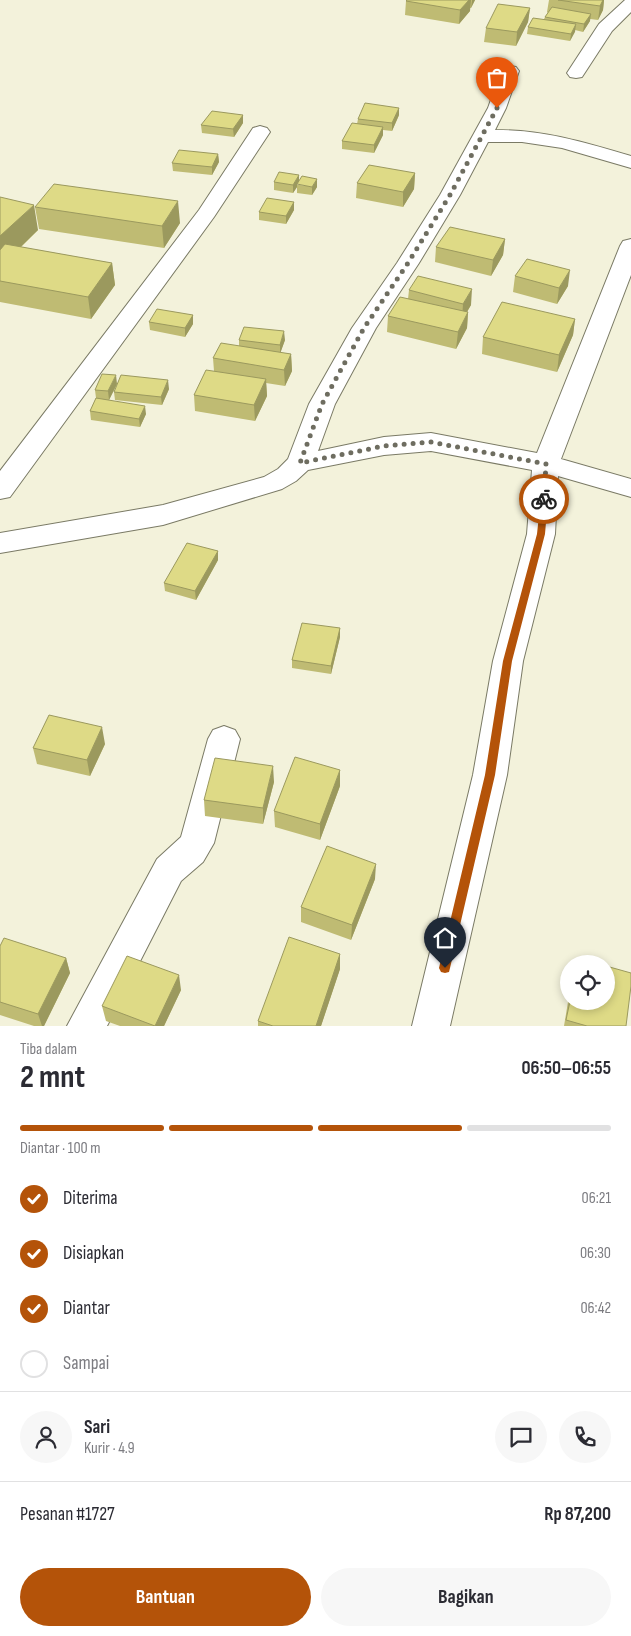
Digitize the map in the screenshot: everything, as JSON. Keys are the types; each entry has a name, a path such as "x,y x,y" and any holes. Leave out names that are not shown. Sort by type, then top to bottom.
{"street":[{"path":"576,72 605,28 631,3"},
{"path":"0,543 163,515 272,483 287,475 300,463 322,404 364,328 408,263 450,195 480,136 497,108 510,71"},
{"path":"0,490 207,214 260,132"},
{"path":"480,136 522,136 564,142 631,162"},
{"path":"431,1026 490,775 508,661 541,534 546,464 631,246"},
{"path":"300,463 384,446 431,442 546,464 631,488"},
{"path":"86,1026 169,870 191,851 197,843 224,739"}],"building":[{"path":"407,0 469,0 460,10"},
{"path":"558,0 603,0 600,6"},
{"path":"498,4 530,8 517,32 486,28"},
{"path":"552,7 591,14 584,24 545,17"},
{"path":"533,18 576,24 571,34 528,27"},
{"path":"365,103 399,108 392,123 358,119"},
{"path":"212,111 243,115 233,129 201,125"},
{"path":"352,123 383,127 374,145 342,141"},
{"path":"179,150 218,154 212,167 172,163"},
{"path":"369,165 415,173 403,192 357,183"},
{"path":"279,172 299,175 293,185 274,182"},
{"path":"302,176 317,179 312,187 297,184"},
{"path":"54,184 178,201 162,226 35,207"},
{"path":"0,197 34,205 0,236"},
{"path":"267,198 294,202 286,216 259,212"},
{"path":"450,227 505,239 493,260 436,247"},
{"path":"5,244 112,263 88,297 0,281 0,250"},
{"path":"527,259 570,270 559,288 515,276"},
{"path":"418,276 472,289 463,304 409,290"},
{"path":"400,297 468,312 458,332 388,316"},
{"path":"502,302 575,319 559,355 483,337"},
{"path":"157,309 193,315 185,328 149,322"},
{"path":"244,327 284,331 280,345 239,340"},
{"path":"221,343 291,354 284,370 213,358"},
{"path":"206,370 266,379 254,405 194,395"},
{"path":"102,374 116,375 108,391 95,390"},
{"path":"121,375 168,380 161,397 114,392"},
{"path":"96,398 145,406 139,419 90,411"},
{"path":"187,543 218,551 195,591 164,583"},
{"path":"302,623 340,628 331,666 292,660"},
{"path":"49,715 102,727 87,760 33,748"},
{"path":"295,757 340,770 320,824 274,811"},
{"path":"215,758 273,766 263,808 204,800"},
{"path":"327,846 376,864 352,925 301,907"},
{"path":"289,937 340,954 316,1026 273,1026 258,1021"},
{"path":"4,938 66,958 38,1014 0,1002 0,946"},
{"path":"127,956 179,975 155,1026 102,1006"},
{"path":"615,969 631,973 626,1026 587,1026 566,1020 568,1010 615,1010"}],"way so far":[{"path":"497,108 480,136 450,195 408,263 364,328 322,404 300,463 384,446 431,442 546,464 544,499"}],"route":[{"path":"445,968 490,775 508,661 541,534 544,499"}]}
